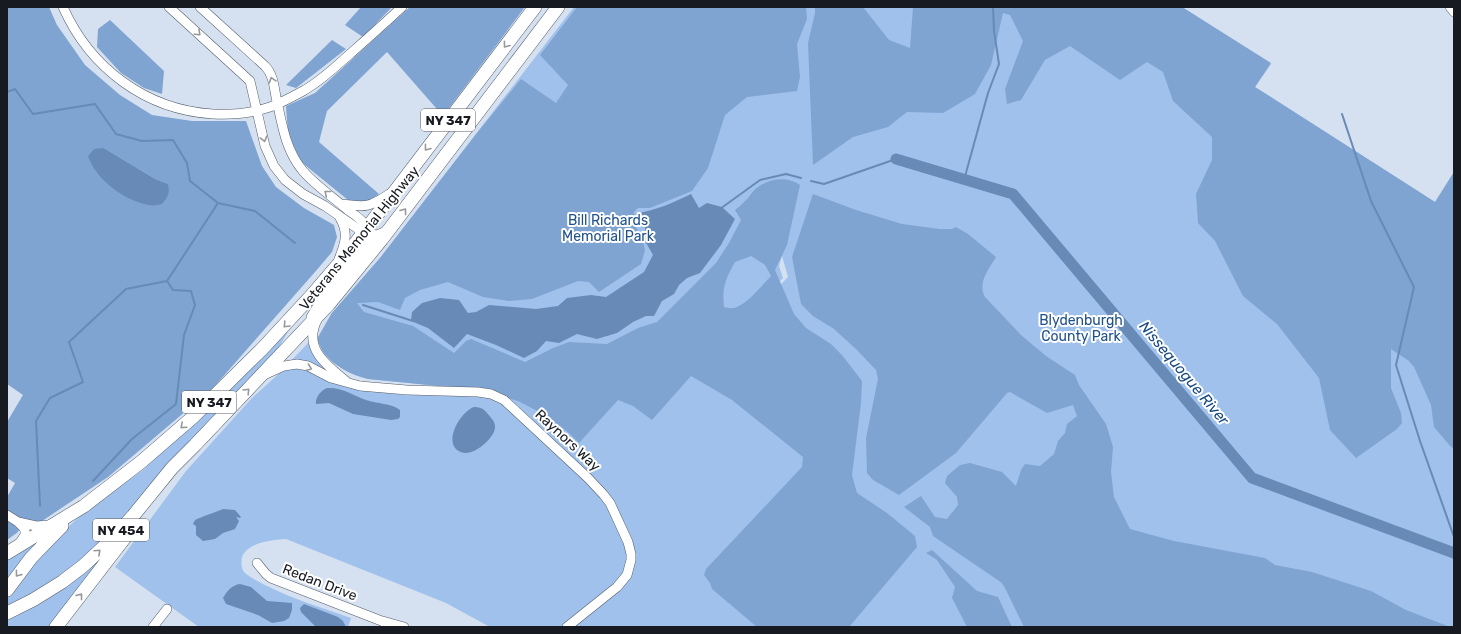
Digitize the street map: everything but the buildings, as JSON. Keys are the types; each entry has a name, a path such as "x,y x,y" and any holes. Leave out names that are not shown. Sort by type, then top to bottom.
{"highway":[{"name":"Veterans Memorial Highway","path":"7,613 49,591 90,560 122,528 172,468 321,312 391,228 558,7"},
{"name":"Veterans Memorial Highway","path":"12,550 84,506 150,454 193,417 263,348 336,268 367,231 398,187 532,9"},
{"name":"NY 347","path":"56,627 195,445"},
{"name":"NY 347","path":"7,590 37,551 58,529 84,506"}],"street":[{"path":"63,7 80,38 97,59 119,80 145,97 167,106 194,112 230,114 257,111 278,104 303,91 326,76 402,7"},
{"path":"169,7 250,81 265,146 274,166 285,180 302,194 367,231 379,234 391,228"},
{"path":"200,7 267,68 272,79 286,143 294,160 309,177 341,204 367,231 368,244 320,302 297,338"},
{"path":"530,44 550,7"},
{"path":"1450,7 1454,12"},
{"path":"341,204 362,206 373,205 398,187"},
{"path":"336,268 346,238 340,217"},
{"path":"321,312 312,332 316,350 323,361 348,383"},
{"name":"Raynors Way","path":"259,378 284,366 297,364 308,366 331,378 360,386 408,390 478,392 491,394 504,400 565,456 603,494 615,513 628,542 631,554 629,566 624,579 617,587 567,627"},
{"path":"7,515 18,522 25,529 26,533 12,550"},
{"path":"18,522 36,526 53,525"},
{"name":"Redan Drive","path":"257,564 266,574 278,581 394,627"},
{"path":"153,627 167,609"},
{"name":"Redan Drive","path":"378,620 404,627"}],"green space":[{"path":"7,7 49,7 57,25 85,65 120,95 152,115 192,121 246,121 262,166 276,187 304,208 334,225 337,237 332,252 213,388 108,477 39,523 22,522 18,532 7,540 7,497 15,483 7,478 7,422 23,395 7,384","holes":["104,148 157,180 168,184 88,156"]},
{"path":"361,7 392,7 363,37 345,25"},
{"path":"410,7 525,7 443,116 387,52 327,111 319,142 379,194 365,204 348,200 300,161 288,133 286,106 315,93"},
{"name":"Blydenburgh County Park","path":"574,7 1182,7 1271,64 1255,87 1435,202 1454,172 1454,627 490,627 446,603 286,539 261,543 249,548 242,557 242,569 244,572 254,579 286,595 351,618 348,627 199,627 115,567 186,471 252,398 285,368 299,367 331,379 402,395 498,396 480,390 368,379 344,370 328,358 317,339 331,314 380,258","holes":["782,256 788,277 713,353 783,278 779,266"]},
{"name":"Bill Richards Memorial Park","path":"577,7 806,7 807,19 797,44 800,77 797,91 747,97 725,115 708,168 692,191 650,208 638,208 634,212 635,226 642,237 645,250 641,264 599,292 589,282 578,281 532,299 509,301 483,297 448,282 420,290 405,298 400,310 378,302 357,303 364,312 413,326 454,353 466,341 471,339 525,362 569,342 607,344 638,328 657,322 716,263 741,220 735,210 756,189 763,184 779,179 790,180 800,185 787,245 775,270 794,314 806,328 831,344 842,355 862,381 861,403 852,475 857,493 887,513 915,536 917,547 849,627 757,627 712,589 710,583 704,575 706,569 802,467 803,457 732,400 691,376 652,420 633,406 618,400 579,443 547,416 518,401 480,390 368,379 350,373 328,358 322,350 317,339 332,313 380,258 521,79 556,103 568,85 540,55","holes":["751,256 765,265 771,276 755,293 737,307 724,307 723,294 725,284 735,262"]},
{"path":"815,7 863,7 889,40 910,48 913,7 1182,7 1271,63 1255,87 1435,202 1454,172 1454,449 1434,427 1431,405 1414,367 1409,361 1391,349 1391,388 1401,413 1402,423 1397,429 1356,458 1330,430 1319,378 1277,324 1243,296 1215,241 1198,223 1196,194 1212,160 1212,137 1173,101 1163,72 1147,62 1120,80 1070,46 1045,60 1021,100 1007,104 1005,89 1023,41 1010,15 1003,13 991,65 975,94 943,113 907,112 888,127 853,137 813,165 808,43"},
{"path":"110,20 164,71 162,94 144,88 121,73 97,47 98,29"},
{"path":"332,40 346,49 296,88 286,85"},
{"path":"813,194 856,210 902,224 940,229 952,229 956,227 968,234 996,257 987,271 983,281 982,287 985,297 1021,335 1046,356 1075,375 1079,385 1106,424 1113,447 1111,472 1114,497 1130,529 1174,541 1265,558 1275,565 1312,572 1371,591 1406,610 1450,627 1024,627 1002,583 933,536 930,527 904,507 921,496 935,517 947,519 958,505 957,497 945,483 947,476 960,465 970,463 1002,472 1016,486 1021,470 1025,464 1040,466 1054,454 1058,441 1065,433 1067,424 1077,416 1073,405 1047,413 1010,392 1007,393 956,453 899,495 873,480 867,473 866,438 878,379 876,370 834,329 813,316 801,304 792,257"},
{"path":"289,330 276,352 109,535 72,568 43,588 7,608 7,598 24,573 59,535 87,510 143,470 198,419"},
{"path":"310,341 339,378 289,363"},
{"path":"38,540 7,579 7,558"},
{"path":"932,550 977,591 998,597 1012,627 967,627 952,598 955,587 937,560 926,553"},
{"path":"107,553 51,627 7,627 7,621 28,610 69,584"}],"shaded area":[{"path":"104,148 157,180 168,184 168,195 162,204 151,205 140,203 121,194 104,181 92,165 88,156 94,149"},
{"path":"691,194 699,208 707,203 722,207 735,219 721,245 700,273 687,278 679,285 674,294 662,301 654,316 646,316 633,322 617,333 597,339 577,334 559,343 546,341 537,351 524,358 467,334 454,348 428,328 411,321 412,312 422,303 440,298 459,300 468,313 476,312 489,305 536,309 558,306 567,298 591,295 606,297 644,272 653,255 645,241 645,225 635,214 664,206"},
{"path":"327,388 342,390 366,400 392,406 400,410 400,417 398,419 391,420 353,414 329,403 316,404 316,399 319,394"},
{"path":"474,407 483,409 492,419 495,426 489,440 480,448 469,453 465,453 457,450 453,445 452,438 458,423 468,410"},
{"path":"223,509 235,510 241,517 236,517 239,521 235,529 223,533 215,539 203,541 196,535 196,526 193,524 195,520"},
{"path":"240,584 251,587 267,601 292,603 292,610 289,618 284,621 272,623 258,615 226,604 223,598 226,593 232,587"},
{"path":"304,604 338,617 343,621 346,627 316,627 301,612 300,608"}],"waterway":[{"path":"964,180 988,93 999,64 994,31 993,7"},
{"name":"Nissequogue River","path":"7,92 15,89 33,114 95,104 116,134 142,141 173,140 187,163 190,181 218,203 255,211 295,243"},
{"path":"1342,114 1371,201 1414,287 1396,365 1420,441 1454,537"},
{"name":"Nissequogue River","path":"811,181 824,184 896,159"},
{"name":"Nissequogue River","path":"896,159 1013,194 1252,478 1454,553"},
{"name":"Nissequogue River","path":"720,209 760,180 786,174 801,178"},
{"path":"40,506 36,421 50,398 83,382 69,342 126,289 167,281 218,203"},
{"path":"93,481 132,439 176,404 184,335 195,305 191,291 173,290 167,281"},
{"path":"363,305 413,321"}]}
